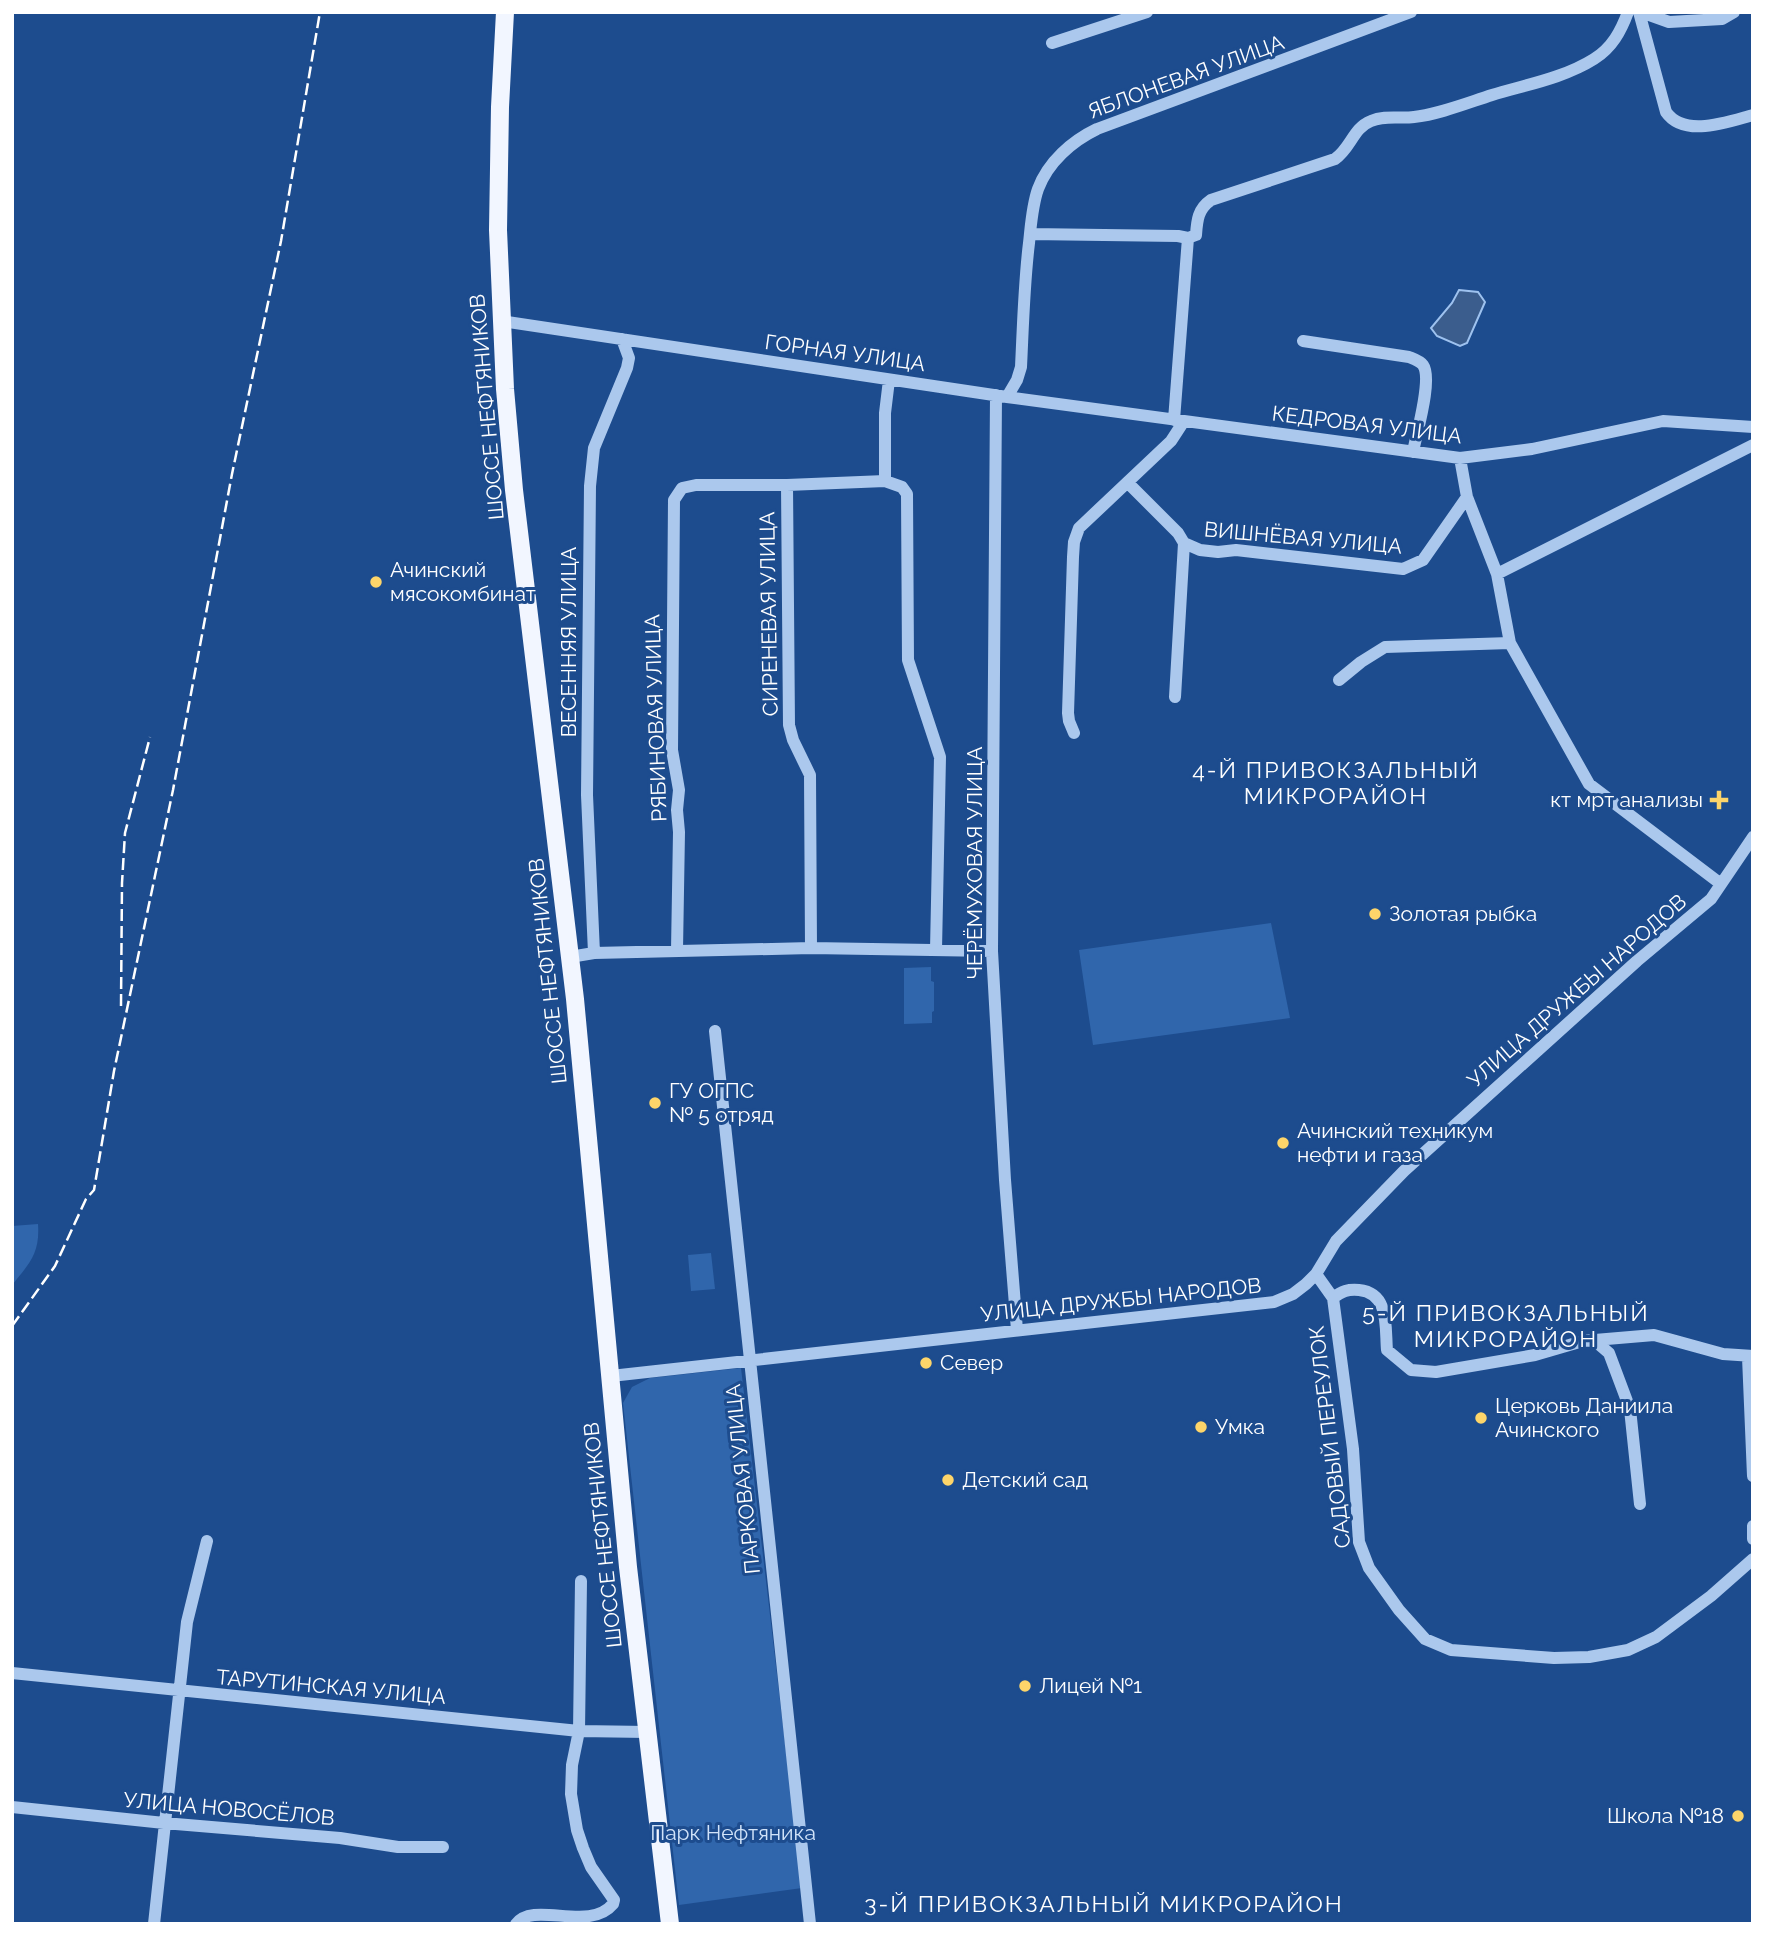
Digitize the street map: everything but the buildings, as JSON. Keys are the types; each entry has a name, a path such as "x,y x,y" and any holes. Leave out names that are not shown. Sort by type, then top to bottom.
{"main road":[{"name":"ШОССЕ НЕФТЯНИКОВ","path":"505,12 498,230 501,321 514,490 570,957 628,1567 670,1924"}],"street":[{"path":"1052,43 1147,12"},
{"name":"ЯБЛОНЕВАЯ УЛИЦА","path":"1030,234 1035,199 1045,175 1065,150 1083,135 1411,12"},
{"path":"1030,234 1178,236 1188,239 1196,235 1202,206 1212,200 1335,159 1348,147 1356,132 1370,121 1387,117 1415,117 1444,110 1570,71 1596,58 1619,35 1628,12"},
{"path":"1640,12 1669,22 1722,19 1734,12"},
{"path":"1640,12 1666,113 1684,126 1753,115"},
{"name":"ЧЕРЁМУХОВАЯ УЛИЦА","path":"1017,1331 992,951 1002,396 1017,380 1021,367 1030,234"},
{"path":"1074,733 1068,713 1074,541 1079,528 1171,441 1179,420 1188,239"},
{"name":"ГОРНАЯ УЛИЦА","path":"501,321 889,380 1179,420"},
{"name":"ВЕСЕННЯЯ УЛИЦА","path":"594,953 587,796 591,463 594,448 627,368 629,358 622,339"},
{"path":"1303,341 1409,357 1422,364 1426,384 1413,452"},
{"path":"885,481 885,413 889,380"},
{"name":"КЕДРОВАЯ УЛИЦА","path":"1179,420 1460,458 1532,449 1663,421 1753,426"},
{"path":"1497,574 1753,445"},
{"path":"1460,458 1467,497 1497,574 1510,643 1589,784 1721,884"},
{"path":"787,485 885,481 902,487 907,494 908,660 940,757 936,950"},
{"name":"ВИШНЁВАЯ УЛИЦА","path":"1128,482 1178,533 1184,543 1200,550 1236,550 1403,569 1423,560 1467,497"},
{"name":"РЯБИНОВАЯ УЛИЦА","path":"677,950 679,790 673,750 674,500 682,488 696,485 787,485"},
{"name":"СИРЕНЕВАЯ УЛИЦА","path":"787,485 789,725 793,740 810,775 811,948"},
{"path":"1175,696 1184,543"},
{"path":"1339,680 1385,647 1510,643"},
{"name":"УЛИЦА ДРУЖБЫ НАРОДОВ","path":"611,1376 1274,1302 1293,1294 1316,1274 1336,1241 1404,1171 1637,961 1711,899 1753,837"},
{"path":"570,957 594,953 811,948 992,951"},
{"name":"ПАРКОВАЯ УЛИЦА","path":"715,1031 810,1924"},
{"name":"САДОВЫЙ ПЕРЕУЛОК","path":"1316,1274 1333,1298 1353,1449 1359,1542 1369,1568 1399,1610 1416,1630 1433,1644 1459,1651 1554,1658 1589,1657 1628,1650 1656,1637 1711,1596 1753,1559"},
{"path":"1333,1298 1349,1290 1367,1291 1375,1296 1384,1307 1387,1350 1412,1370 1450,1371 1535,1355 1583,1341 1654,1335 1723,1354 1751,1357 1753,1476"},
{"path":"1595,1341 1609,1353 1630,1409 1640,1504"},
{"path":"1753,1526 1753,1539"},
{"path":"154,1924 187,1622 206,1541"},
{"path":"516,1924 520,1919 535,1915 587,1916 603,1913 613,1905 614,1900 591,1867 577,1830 571,1794 572,1765 579,1731 581,1581"},
{"name":"ТАРУТИНСКАЯ УЛИЦА","path":"12,1673 579,1731 647,1732"},
{"name":"УЛИЦА НОВОСЁЛОВ","path":"12,1807 340,1838 398,1847 443,1847"}],"green space":[{"path":"1271,923 1290,1018 1093,1045 1079,950"},
{"path":"931,967 931,981 934,982 932,1023 904,1024 904,968"},
{"path":"38,1224 35,1250 12,1285 12,1226"},
{"path":"711,1253 715,1289 691,1291 688,1255"},
{"name":"Парк Нефтяника","path":"741,1368 802,1888 679,1905 623,1403 632,1387 650,1378"}],"shaded area":[{"path":"1459,290 1478,292 1485,302 1467,343 1460,346 1437,336 1431,328"}],"railway":[{"path":"12,1326 55,1266 86,1199 94,1190 114,1071 173,790 232,474 281,241 320,12"},
{"path":"121,1006 125,833 150,737"}],"place":[{"name":"Ачинский мясокомбинат","path":"376,582"},
{"name":"кт мрт анализы","path":"1719,800"},
{"name":"Золотая рыбка","path":"1375,914"},
{"name":"ГУ ОГПС № 5 отряд","path":"655,1103"},
{"name":"Ачинский техникум нефти и газа","path":"1283,1143"},
{"name":"Север","path":"926,1363"},
{"name":"Церковь Даниила Ачинского","path":"1481,1418"},
{"name":"Умка","path":"1201,1427"},
{"name":"Детский сад","path":"948,1480"},
{"name":"Лицей №1","path":"1025,1686"},
{"name":"Школа №18","path":"1738,1816"}],"district":[{"name":"4-Й ПРИВОКЗАЛЬНЫЙ МИКРОРАЙОН","path":"1336,783"},
{"name":"5-Й ПРИВОКЗАЛЬНЫЙ МИКРОРАЙОН","path":"1506,1326"},
{"name":"3-Й ПРИВОКЗАЛЬНЫЙ МИКРОРАЙОН","path":"1104,1904"}]}
